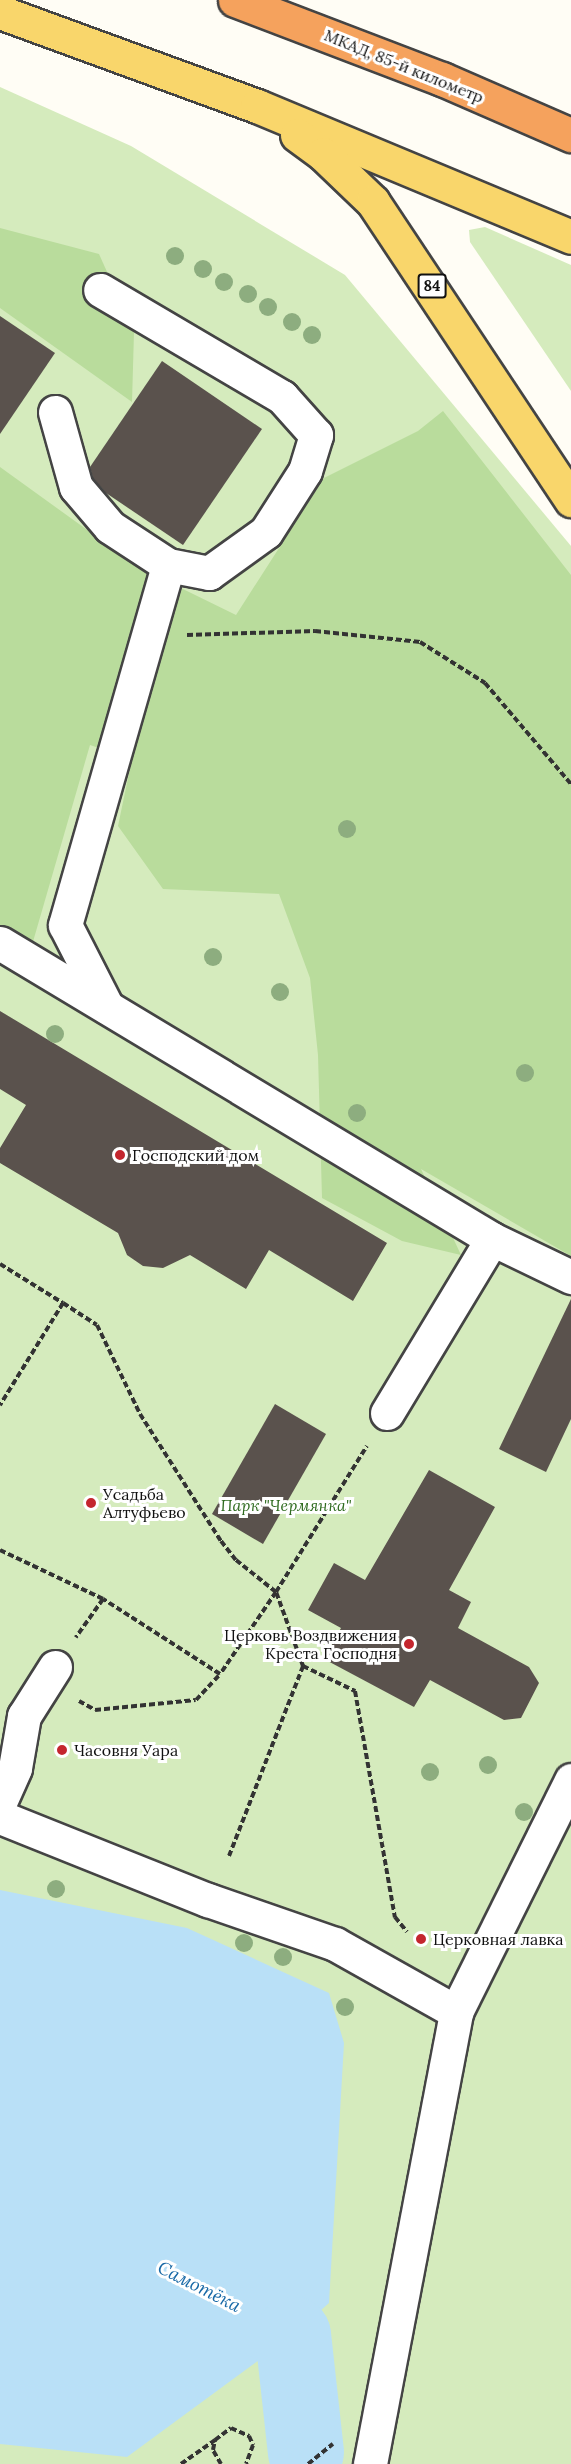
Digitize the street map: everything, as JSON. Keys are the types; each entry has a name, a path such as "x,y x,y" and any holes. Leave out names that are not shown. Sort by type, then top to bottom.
{"highway":[{"name":"МКАД, 85-й километр","path":"235,0 442,79 571,135"}],"main road":[{"path":"0,12 257,106 571,237"},
{"name":"84","path":"257,106 323,153 373,202 571,500"}],"lane":[{"path":"55,412 76,487 110,527 168,565 209,573 266,532 305,471 316,435 282,397 100,290"},
{"path":"107,1007 65,926 168,565"},
{"path":"0,943 492,1239 571,1277"},
{"path":"387,1413 492,1239"},
{"path":"0,1802 15,1768 24,1716 50,1675"},
{"path":"370,2464 456,2012 571,1780"},
{"path":"0,1817 208,1900 335,1944 456,2012"}],"path":[{"path":"147,636 315,631 420,642 485,683 571,784"},
{"path":"0,1264 97,1325 140,1414 221,1541 236,1560 276,1593 303,1666 229,1856"},
{"path":"0,1405 63,1303"},
{"path":"103,1599 50,1675 94,1710 196,1700 220,1674 276,1593 387,1413"},
{"path":"0,1550 103,1599 220,1674"},
{"path":"303,1666 355,1691 395,1917 407,1932"},
{"path":"181,2464 231,2428 241,2430 253,2445 253,2464"},
{"path":"215,2440 213,2450 221,2464"},
{"path":"246,2464 252,2455"}],"green space":[{"name":"Парк \"Чермянка\"","path":"0,87 131,146 345,275 571,546 571,2464 0,2464"},
{"path":"485,227 571,265 571,391 470,242 469,230"},
{"path":"0,228 99,254 134,332 132,402 0,308"},
{"path":"443,411 571,575 571,1256 421,1169 461,1255 402,1241 322,1198 318,1055 310,978 279,894 163,889 118,826 132,759 90,745 30,952 0,934 0,467 140,568 236,615 324,478 418,431"}],"water":[{"path":"0,1890 187,1928 329,1993 344,2043 329,2303 293,2335 127,2457 0,2444"}],"building":[{"path":"0,316 55,353 0,434"},
{"path":"162,361 262,429 183,545 106,493 93,478 90,467"},
{"name":"Господский дом","path":"0,1011 387,1243 353,1301 269,1250 246,1289 190,1255 163,1268 143,1266 127,1255 118,1233 0,1163 0,1148 26,1105 0,1089"},
{"path":"571,1299 571,1419 546,1472 499,1449"},
{"path":"275,1404 326,1434 263,1544 212,1514"},
{"name":"Церковь Воздвижения Креста Господня","path":"429,1470 495,1507 449,1590 471,1602 458,1628 529,1667 539,1683 521,1718 504,1720 430,1680 414,1707 324,1659 341,1628 308,1610 334,1563 365,1580"}],"waterway":[{"name":"Самотёка","path":"198,2287 293,2335 306,2452"}],"place":[{"name":"Господский дом","path":"120,1155"},
{"name":"Усадьба Алтуфьево","path":"91,1503"},
{"name":"Церковь Воздвижения Креста Господня","path":"409,1644"},
{"name":"Часовня Уара","path":"62,1750"},
{"name":"Церковная лавка","path":"421,1939"}]}
